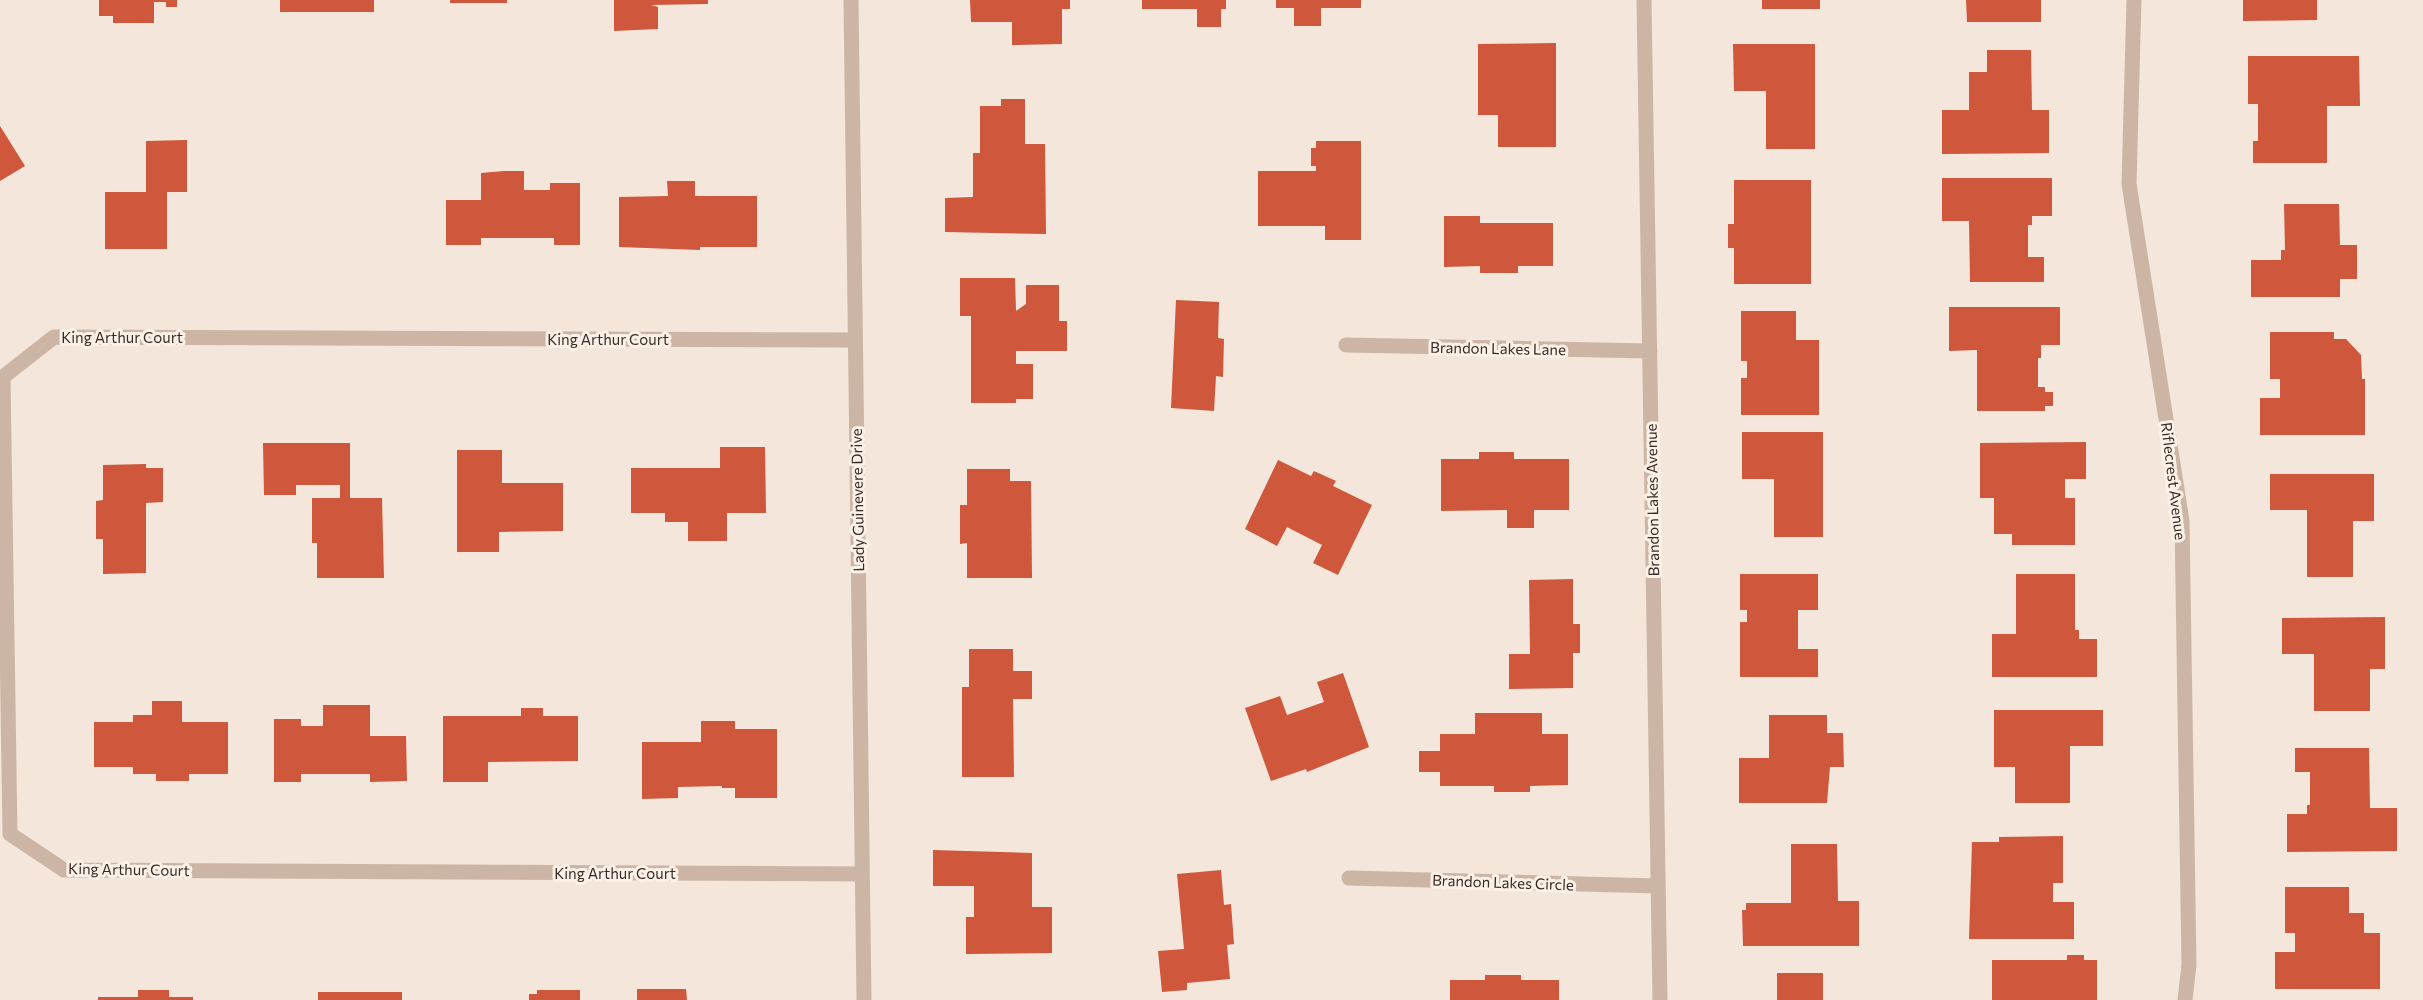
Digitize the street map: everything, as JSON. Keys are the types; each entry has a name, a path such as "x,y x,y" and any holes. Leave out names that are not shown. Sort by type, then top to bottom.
{"street":[{"name":"Lady Guinevere Drive","path":"851,0 864,1000"},
{"name":"Brandon Lakes Avenue","path":"1644,0 1660,1000"},
{"name":"Riflecrest Avenue","path":"2134,0 2129,184 2182,520 2188,965 2185,1000"},
{"name":"King Arthur Court","path":"854,340 54,337 3,377 3,400 10,834 64,870 862,874"},
{"name":"Brandon Lakes Lane","path":"1346,345 1650,351"},
{"name":"Brandon Lakes Circle","path":"1349,878 1658,886"}],"building":[{"path":"99,0 177,0 177,7 166,7 166,2 154,2 154,23 113,23 113,16 99,16"},
{"path":"280,0 374,0 374,12 280,12"},
{"path":"450,0 507,0 507,3 450,3"},
{"path":"614,0 708,0 708,4 651,5 658,7 658,29 614,31"},
{"path":"970,0 1070,0 1070,9 1062,9 1062,44 1012,45 1012,22 971,22"},
{"path":"1142,0 1226,0 1226,9 1221,9 1221,27 1197,27 1197,9 1142,9"},
{"path":"1276,0 1361,0 1361,8 1321,8 1321,26 1294,26 1294,8 1276,8"},
{"path":"1762,0 1820,0 1820,9 1762,9"},
{"path":"1966,0 2041,0 2041,22 1967,22"},
{"path":"2243,0 2317,0 2317,20 2243,21"},
{"path":"1556,43 1556,147 1498,147 1498,115 1478,115 1478,44"},
{"path":"1733,44 1815,44 1815,149 1766,149 1766,91 1734,91"},
{"path":"1987,50 2031,50 2032,110 2049,110 2049,153 1942,154 1942,110 1969,110 1969,72 1987,72"},
{"path":"2248,56 2359,56 2360,106 2327,106 2327,163 2253,163 2253,141 2258,141 2258,104 2248,104"},
{"path":"1001,99 1025,99 1025,144 1045,144 1046,234 945,232 945,198 973,197 973,153 980,153 980,106 1001,106"},
{"path":"0,126 25,166 0,181"},
{"path":"187,140 187,192 167,192 167,249 105,249 105,192 146,192 146,141"},
{"path":"1316,141 1361,141 1361,240 1325,240 1325,226 1258,226 1258,171 1316,171 1316,166 1311,166 1311,148 1316,148"},
{"path":"524,171 524,190 550,190 550,183 580,183 580,245 554,245 554,238 481,238 481,245 446,245 446,200 481,200 481,173"},
{"path":"1942,178 2052,178 2052,216 2032,216 2032,225 2028,225 2028,257 2044,257 2044,282 1970,282 1969,221 1942,221"},
{"path":"1734,180 1811,180 1811,284 1734,284 1734,248 1728,248 1728,224 1734,224"},
{"path":"667,181 695,181 695,196 757,196 757,247 700,247 700,250 619,247 619,197 668,196"},
{"path":"2284,204 2339,204 2340,245 2357,245 2357,279 2340,279 2340,297 2251,297 2251,260 2281,260 2281,250 2285,250"},
{"path":"1444,216 1480,216 1480,223 1553,223 1553,266 1518,266 1518,273 1480,273 1480,266 1444,267"},
{"path":"960,278 1015,278 1016,311 1026,304 1026,285 1059,285 1059,321 1067,321 1067,351 1016,351 1016,364 1033,364 1033,399 1016,399 1016,403 971,403 971,316 960,316"},
{"path":"1176,300 1219,302 1218,338 1224,339 1223,377 1216,376 1214,411 1171,408"},
{"path":"1949,307 2060,307 2060,345 2041,345 2041,358 2038,358 2038,387 2045,387 2045,392 2053,392 2053,406 2045,406 2045,411 1977,411 1977,350 1949,351"},
{"path":"1741,311 1796,311 1796,340 1819,340 1819,415 1741,415 1741,378 1747,378 1747,361 1741,361"},
{"path":"2270,332 2334,332 2334,339 2346,339 2361,355 2362,379 2365,379 2365,435 2260,435 2260,398 2280,398 2280,379 2270,379"},
{"path":"1742,432 1823,432 1823,537 1774,537 1774,479 1742,479"},
{"path":"2086,442 2086,479 2065,479 2065,498 2075,498 2075,545 2012,545 2012,534 1994,534 1994,498 1980,498 1980,443"},
{"path":"263,443 350,443 350,498 382,498 384,578 317,578 317,543 312,543 312,498 340,498 340,485 296,485 296,495 264,495"},
{"path":"720,447 765,447 766,513 727,513 727,541 688,541 688,522 665,522 665,513 631,513 631,468 720,468"},
{"path":"457,450 502,450 502,483 563,483 563,531 499,532 499,552 457,552"},
{"path":"1479,452 1514,452 1514,459 1569,459 1569,510 1534,510 1534,528 1507,528 1507,510 1441,511 1441,459 1479,459"},
{"path":"1278,460 1311,476 1314,471 1336,481 1333,486 1372,505 1338,575 1313,563 1322,545 1287,527 1277,546 1245,529"},
{"path":"146,464 146,468 163,468 163,502 146,503 146,573 103,574 103,539 96,539 96,501 103,500 103,465"},
{"path":"967,469 1010,469 1010,481 1031,481 1032,578 967,578 967,543 960,544 960,505 967,505"},
{"path":"2270,474 2374,474 2374,521 2353,521 2353,577 2307,577 2307,510 2270,510"},
{"path":"1740,574 1818,574 1818,610 1798,610 1798,649 1818,649 1818,677 1740,677 1740,622 1747,622 1747,610 1740,610"},
{"path":"2016,574 2075,574 2075,630 2079,630 2079,639 2097,639 2097,677 1992,677 1992,634 2016,634"},
{"path":"1573,579 1573,624 1580,624 1580,653 1573,653 1573,688 1509,689 1509,654 1530,654 1529,580"},
{"path":"2385,617 2385,669 2370,669 2370,711 2314,711 2314,654 2282,654 2282,618"},
{"path":"969,649 1013,649 1013,671 1032,671 1032,699 1013,699 1014,777 962,777 962,687 969,687"},
{"path":"1343,673 1369,747 1307,772 1306,769 1271,781 1245,708 1280,696 1287,715 1324,702 1317,682"},
{"path":"152,701 182,701 182,722 228,722 228,774 189,774 189,781 156,781 156,774 133,774 133,767 94,767 94,722 133,722 133,715 152,715"},
{"path":"323,705 370,705 370,736 406,736 407,781 370,782 370,774 301,774 301,782 274,782 274,719 301,719 301,726 323,726"},
{"path":"521,708 543,708 543,716 578,716 578,761 488,762 488,782 443,782 443,716 521,716"},
{"path":"1994,710 2103,710 2103,746 2070,746 2070,803 2015,803 2015,767 1994,767"},
{"path":"1475,713 1542,713 1542,734 1568,734 1568,785 1530,786 1530,792 1494,792 1494,786 1440,786 1440,772 1419,772 1419,751 1440,751 1440,734 1475,734"},
{"path":"1769,715 1827,715 1827,733 1843,733 1844,767 1830,767 1827,803 1739,803 1739,758 1769,758"},
{"path":"701,721 735,721 735,729 777,729 777,798 735,798 735,788 722,788 722,786 678,787 678,798 642,799 642,742 701,742"},
{"path":"2295,748 2369,748 2370,808 2397,808 2397,851 2287,852 2287,814 2307,814 2307,805 2310,805 2310,772 2295,772"},
{"path":"2063,836 2063,883 2053,883 2053,902 2074,902 2074,939 1969,939 1972,842 1999,842 1999,837"},
{"path":"1791,844 1837,844 1838,901 1859,901 1859,946 1743,946 1742,910 1746,910 1746,903 1791,903"},
{"path":"933,850 1032,853 1032,907 1052,907 1052,953 966,954 966,917 974,917 974,886 933,886"},
{"path":"1221,870 1224,905 1231,904 1234,944 1227,945 1230,979 1187,983 1187,990 1162,992 1158,951 1184,949 1177,874"},
{"path":"2285,887 2349,887 2349,913 2364,913 2364,933 2380,933 2380,989 2275,989 2275,952 2295,952 2295,933 2285,933"},
{"path":"2067,955 2084,955 2084,960 2097,960 2097,1000 1992,1000 1992,960 2067,960"},
{"path":"1777,973 1823,973 1823,1000 1777,1000"},
{"path":"1485,975 1521,975 1521,980 1559,980 1559,1000 1450,1000 1450,980 1485,980"},
{"path":"637,989 686,989 687,1000 637,1000"},
{"path":"138,990 169,990 169,997 193,997 193,1000 98,1000 98,997 138,997"},
{"path":"537,990 580,990 580,1000 529,1000 529,994 537,994"},
{"path":"318,992 402,992 402,1000 318,1000"}]}
